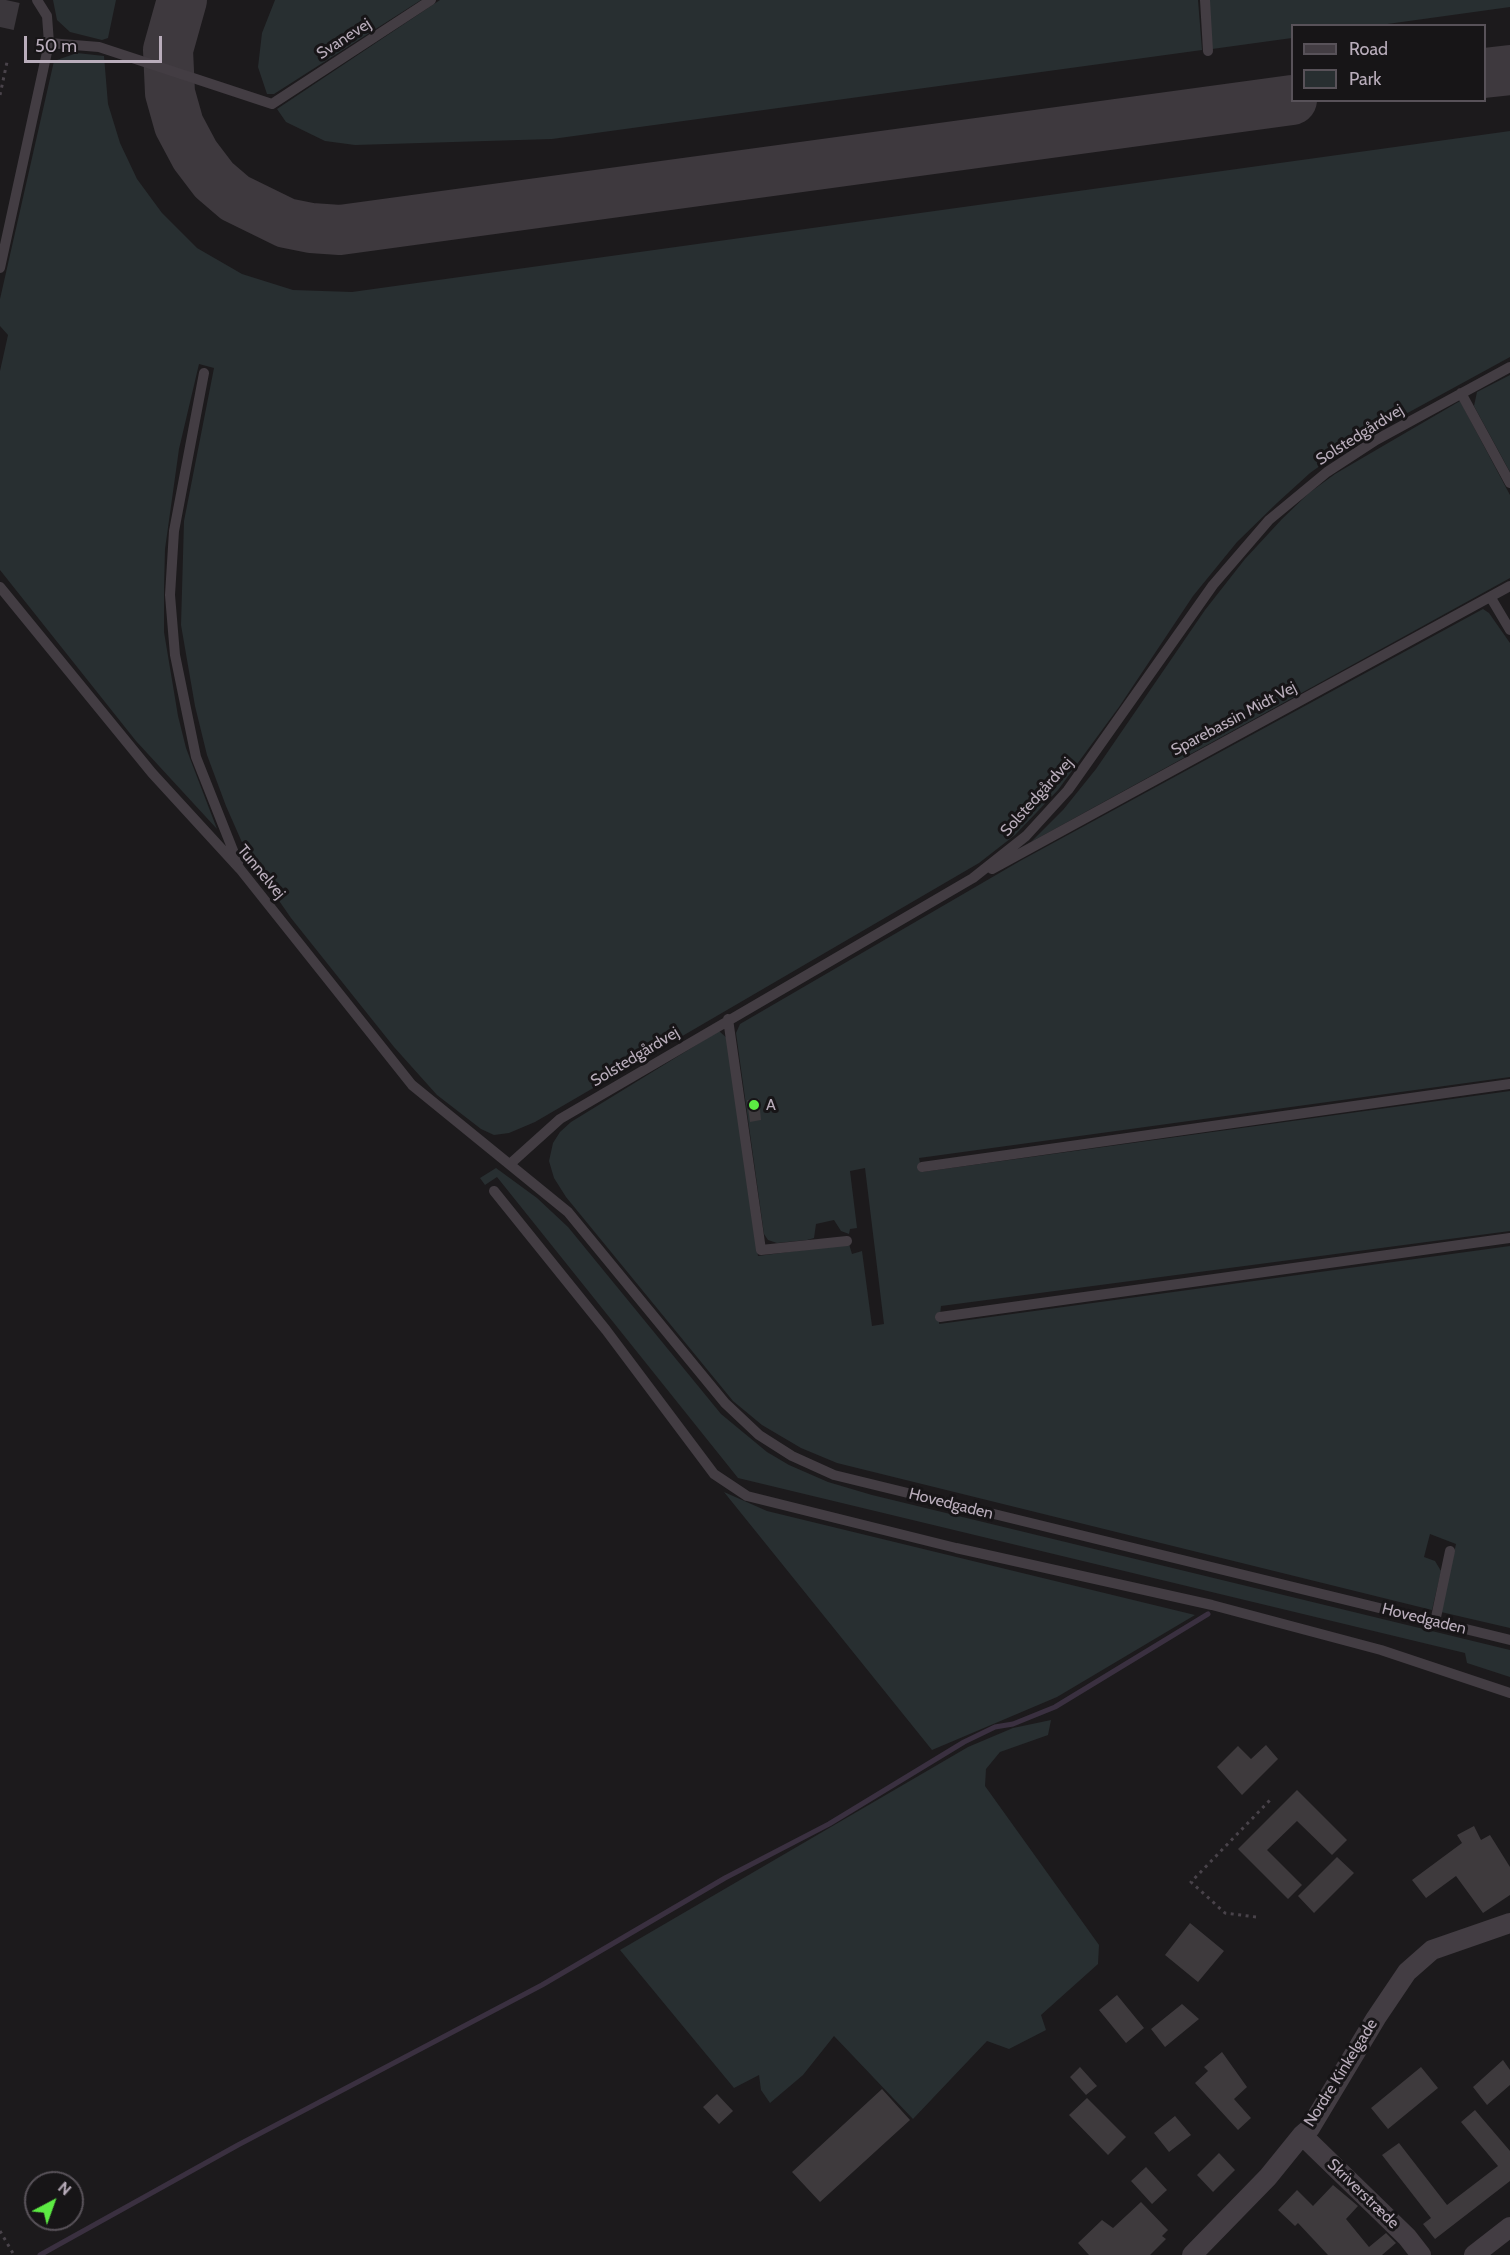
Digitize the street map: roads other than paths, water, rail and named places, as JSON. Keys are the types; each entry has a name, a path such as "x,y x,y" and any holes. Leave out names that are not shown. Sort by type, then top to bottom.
{"street":[{"name":"Nordre Kinkelgade","path":"1192,2255 1268,2177 1310,2128 1376,2018 1407,1972 1432,1950 1510,1923"},
{"name":"Skriverstræde","path":"1302,2135 1407,2237 1421,2255"},
{"path":"1474,2255 1510,2228"}],"lane":[{"path":"0,268 49,43 47,16 37,0"},
{"name":"Svanevej","path":"49,43 99,47 272,104 431,0"},
{"path":"1205,0 1209,51"},
{"name":"Solstedgårdvej","path":"510,1164 560,1119 973,878 1026,836 1068,790 1213,585 1269,520 1327,472 1376,440 1510,367"},
{"path":"204,373 174,531 170,595 175,655 196,757 240,869"},
{"path":"1461,393 1510,483"},
{"name":"Sparebassin Midt Vej","path":"973,878 1510,586"},
{"name":"Tunnelvej","path":"0,587 152,773 240,869 412,1085 510,1164"},
{"path":"1491,598 1510,630"},
{"path":"728,1019 761,1250 847,1241"},
{"path":"922,1167 1510,1084"},
{"name":"Hovedgaden","path":"510,1164 568,1212 725,1403 759,1435 792,1456 834,1475 1510,1640"},
{"path":"494,1191 606,1330 714,1474 747,1496 934,1543 1212,1605 1381,1650 1510,1693"},
{"path":"940,1317 1510,1238"},
{"path":"1435,1622 1450,1551"}],"waterway":[{"path":"40,2255 238,2145 542,1985 725,1878 829,1824 964,1742 995,1727 1013,1724 1055,1707 1208,1614"}],"tunnel":[{"path":"0,27 6,0"}],"place":[{"name":"A","path":"754,1105"}]}
